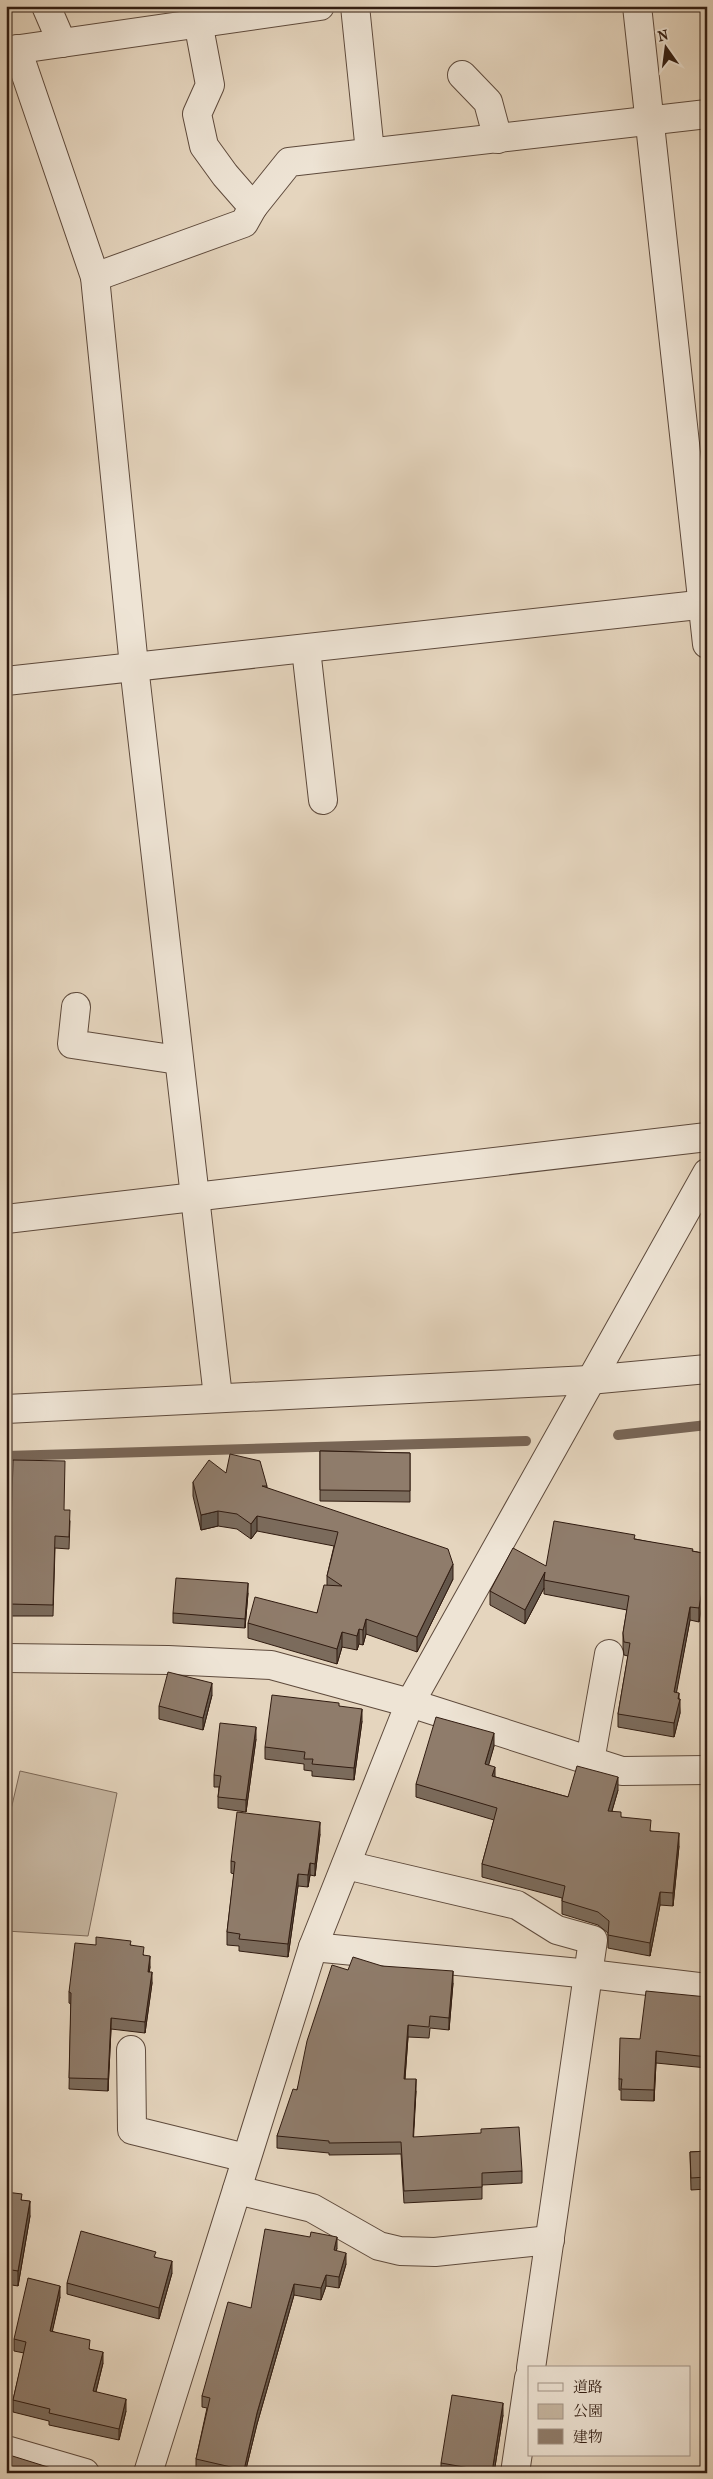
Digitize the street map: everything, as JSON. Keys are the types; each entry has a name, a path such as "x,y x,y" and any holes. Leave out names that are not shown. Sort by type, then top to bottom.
{"street":[{"path":"46,6 62,43"},
{"path":"218,1397 134,666 95,277 12,50 62,43 198,14 320,6"},
{"path":"355,6 370,152"},
{"path":"637,6 705,604 707,644"},
{"path":"198,14 210,85 196,114 204,146 224,175 253,207"},
{"path":"462,75 488,102 498,138"},
{"path":"95,277 244,223 253,207 289,162 707,114"},
{"path":"6,681 705,604"},
{"path":"306,649 323,800"},
{"path":"76,1006 72,1044 178,1060"},
{"path":"6,1219 707,1137"},
{"path":"148,2473 313,1947 410,1703 589,1380 707,1173"},
{"path":"6,1409 589,1380 707,1369"},
{"path":"590,1761 609,1654"},
{"path":"6,1658 168,1660 271,1665 410,1703 622,1771 707,1770"},
{"path":"346,1865 517,1905 557,1930 593,1940 590,1974 531,2366"},
{"path":"313,1947 590,1974 707,1988"},
{"path":"131,2050 132,2130 246,2158"},
{"path":"236,2190 312,2208 379,2246 400,2251 435,2252 550,2240"},
{"path":"515,2473 528,2385"},
{"path":"6,2450 85,2473"}],"green space":[{"path":"20,1771 117,1793 88,1936 6,1931 6,1831"}],"building":[{"path":"320,1451 410,1453 410,1491 320,1490"},
{"path":"230,1454 260,1461 267,1486 262,1486 448,1549 453,1564 417,1637 366,1619 363,1630 359,1629 357,1636 342,1632 337,1649 248,1623 255,1597 317,1613 324,1585 342,1586 327,1576 338,1532 257,1516 251,1524 237,1514 218,1511 201,1515 193,1482 209,1460 226,1473"},
{"path":"13,1460 65,1461 64,1510 70,1510 69,1537 55,1536 53,1605 9,1604"},
{"path":"554,1521 635,1535 634,1539 693,1549 692,1551 707,1554 699,1608 690,1607 674,1692 679,1693 678,1699 680,1699 674,1723 618,1714 630,1643 624,1642 623,1633 629,1596 544,1580 545,1572 525,1610 490,1591 513,1548 546,1566"},
{"path":"176,1578 248,1583 245,1619 173,1613"},
{"path":"168,1672 212,1683 203,1718 159,1706"},
{"path":"272,1695 339,1703 339,1706 362,1709 354,1768 312,1764 313,1759 304,1759 305,1752 265,1747"},
{"path":"436,1717 494,1733 485,1764 495,1767 492,1776 568,1797 577,1766 618,1777 608,1811 621,1812 621,1817 651,1820 650,1831 679,1833 673,1893 660,1892 650,1943 608,1935 609,1921 598,1912 562,1901 565,1886 482,1864 497,1808 416,1784"},
{"path":"220,1723 256,1727 246,1800 218,1797 221,1776 214,1775"},
{"path":"237,1812 320,1822 315,1864 310,1863 308,1875 298,1874 288,1944 239,1939 240,1934 227,1932 235,1862 231,1861"},
{"path":"96,1937 131,1941 130,1945 144,1947 143,1955 150,1956 148,1972 152,1972 145,2022 111,2018 108,2079 69,2078 71,1993 69,1992 75,1943 96,1945"},
{"path":"353,1957 382,1966 453,1971 449,2018 430,2016 429,2027 408,2025 404,2079 416,2079 413,2137 481,2133 481,2129 519,2127 522,2171 482,2173 482,2187 404,2191 401,2142 329,2143 329,2141 277,2136 293,2089 297,2090 307,2041 332,1965 348,1970"},
{"path":"646,1991 707,1997 707,2057 656,2051 654,2090 621,2089 622,2079 619,2079 620,2038 640,2039"},
{"path":"707,2151 707,2177 691,2178 690,2152"},
{"path":"6,2192 22,2194 21,2200 30,2201 18,2271 6,2269"},
{"path":"265,2229 310,2237 311,2232 337,2237 334,2250 346,2253 339,2277 326,2275 321,2288 294,2284 257,2413 244,2470 196,2459 210,2398 202,2396 228,2302 251,2308"},
{"path":"81,2231 156,2252 154,2257 172,2261 159,2308 67,2283"},
{"path":"28,2278 60,2286 50,2331 90,2340 89,2349 103,2352 93,2391 126,2399 119,2429 49,2413 50,2409 13,2400 26,2342 14,2339"},
{"path":"452,2395 503,2403 492,2472 441,2463"},
{"path":"6,2454 67,2473 6,2473"}],"waterway":[{"path":"618,1435 707,1425"},
{"path":"6,1456 526,1441"}]}
